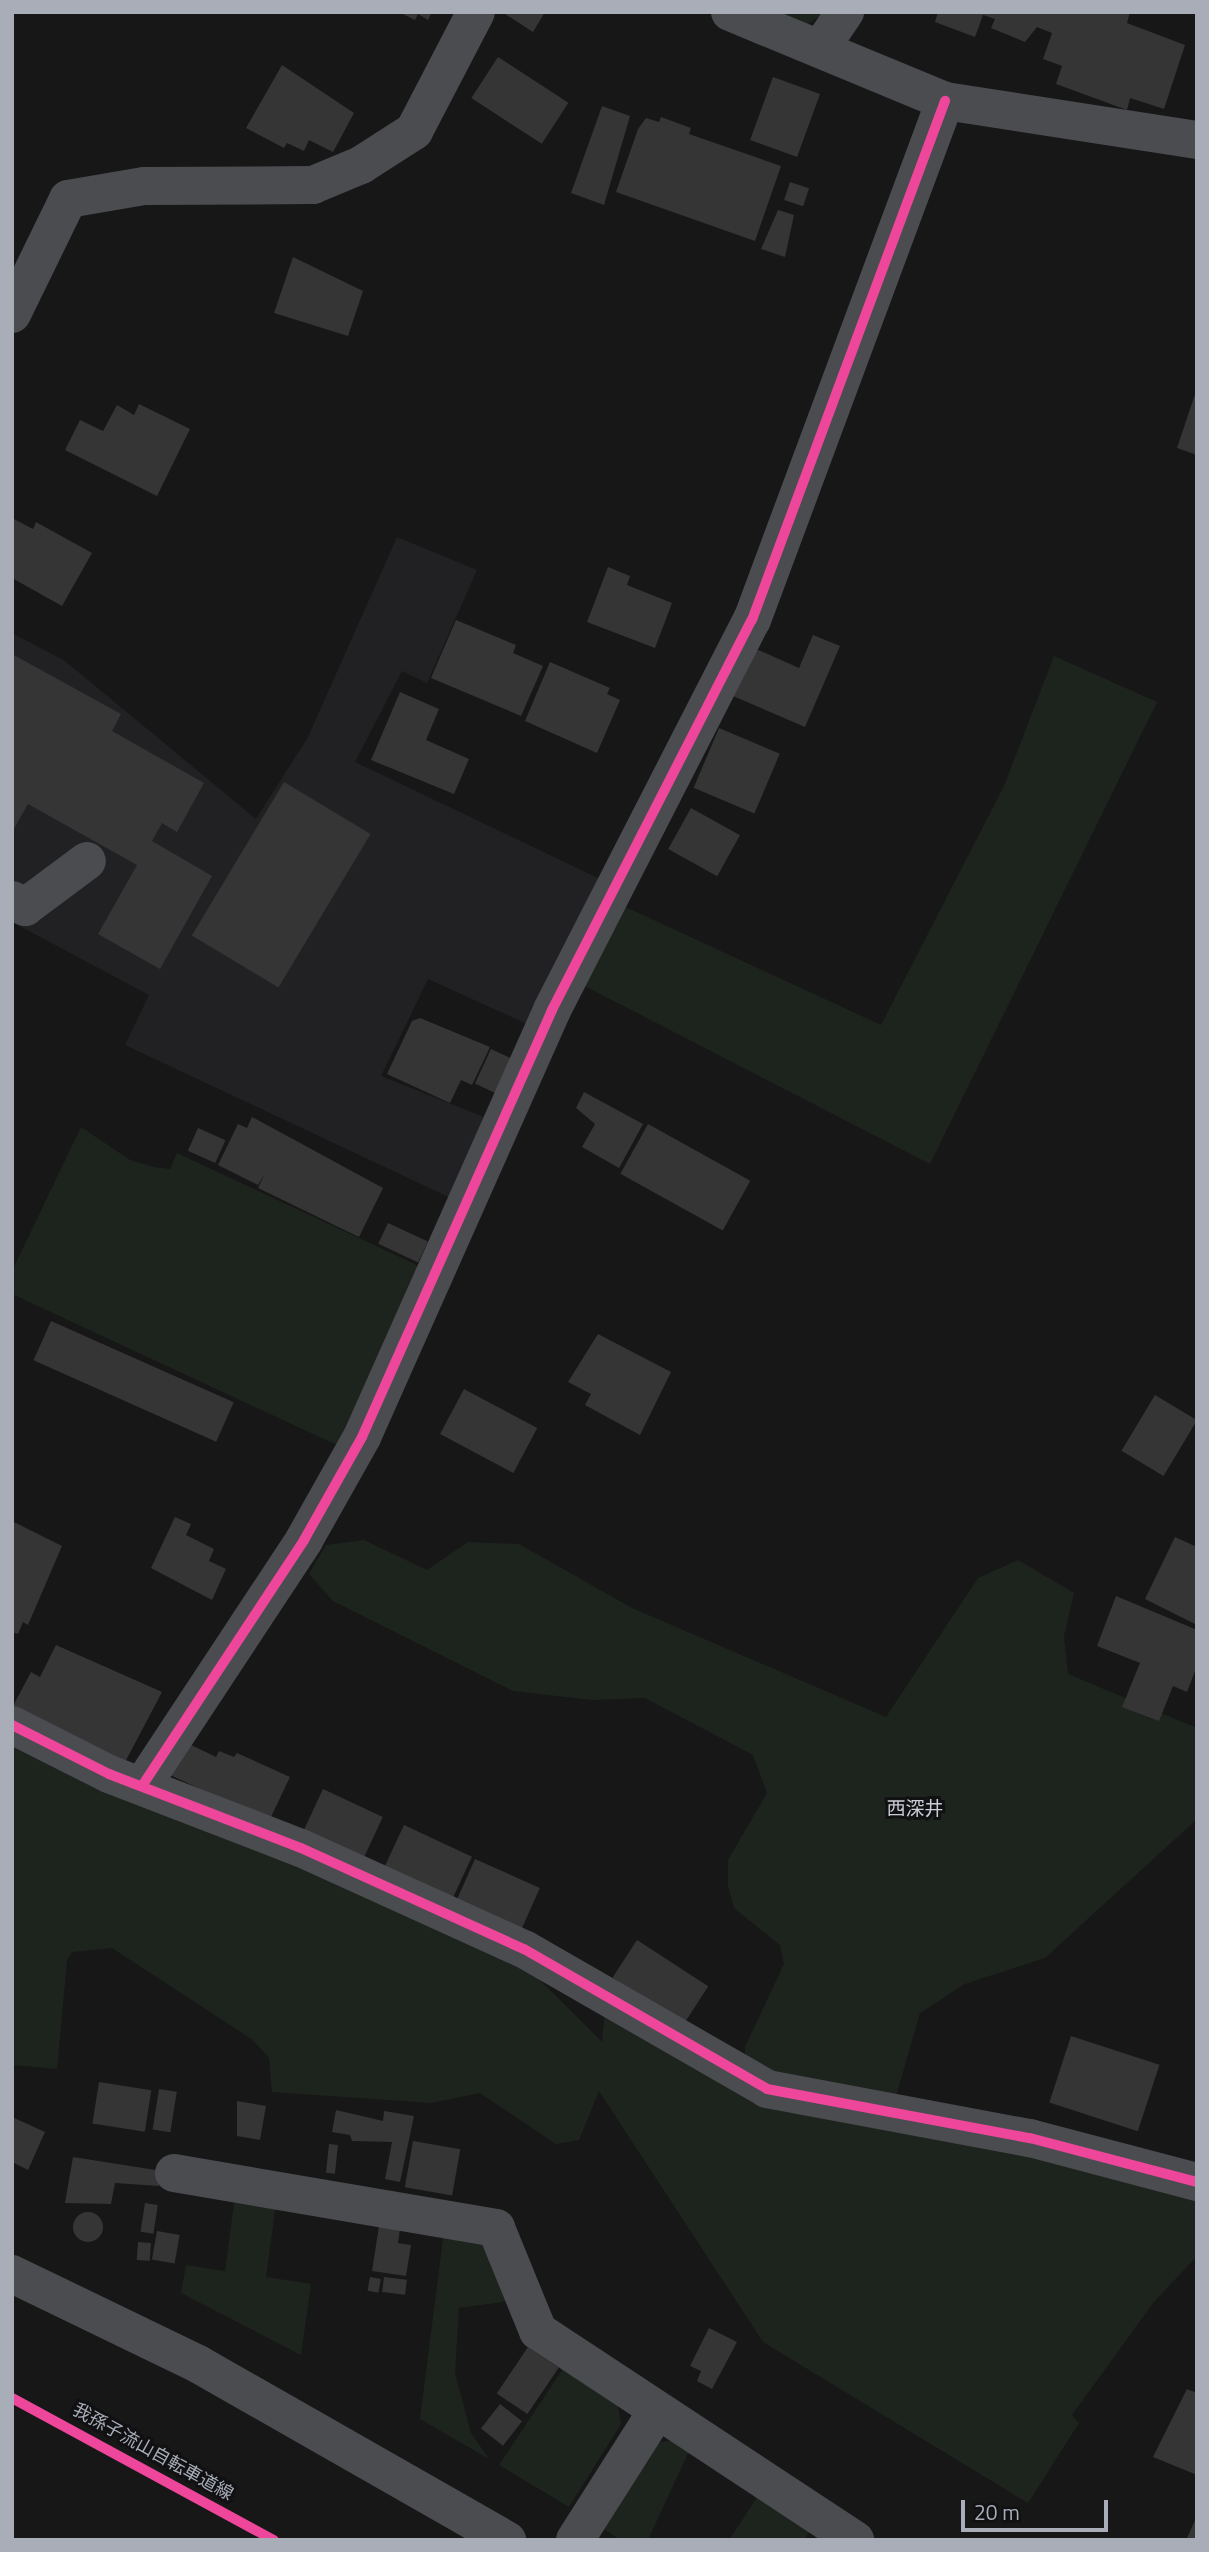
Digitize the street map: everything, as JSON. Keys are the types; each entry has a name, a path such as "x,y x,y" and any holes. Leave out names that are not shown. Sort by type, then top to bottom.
{"street":[{"path":"12,314 68,199 144,186 313,185 372,159 414,131 477,12"},
{"path":"730,12 944,101 1197,140"},
{"path":"820,49 845,12"},
{"path":"142,1786 304,1540 362,1437 552,1010 752,620 944,101"},
{"path":"12,900 26,907 86,861"},
{"path":"12,1725 142,1786 301,1848 524,1949 767,2089 1030,2138 1197,2182"},
{"path":"174,2173 496,2228 538,2331 855,2540"},
{"path":"12,2274 222,2376 507,2540"},
{"path":"575,2540 657,2411"}],"shaded area":[{"path":"761,12 826,12 802,28"},
{"path":"397,537 477,570 427,683 402,671 355,762 602,880 527,1024 428,979 381,1076 494,1121 457,1201 125,1045 149,995 12,922 12,633 65,661 256,819 308,737"},
{"path":"1054,656 1157,702 930,1164 577,982 617,903 881,1025 1004,786"},
{"path":"81,1127 130,1160 153,1167 170,1169 177,1153 423,1268 341,1447 12,1294 12,1271"},
{"path":"364,1540 427,1570 468,1542 519,1544 632,1608 886,1717 978,1578 1018,1560 1074,1593 1064,1636 1068,1674 1197,1728 1197,1819 1045,1958 965,1984 920,2013 894,2103 745,2066 745,2047 784,1964 780,1945 734,1908 728,1886 728,1860 767,1793 753,1755 645,1698 592,1700 513,1691 333,1601 309,1574 326,1545"},
{"path":"12,1741 527,1967 602,2042 605,2011 715,2079 1197,2195 1197,2256 1153,2303 1072,2415 1079,2423 1028,2503 763,2342 599,2091 579,2140 556,2144 480,2093 431,2103 272,2092 269,2058 253,2040 112,1948 72,1952 67,1961 57,2069 12,2065"},
{"path":"235,2196 276,2203 266,2277 311,2284 301,2355 181,2293 186,2265 225,2271"},
{"path":"444,2231 479,2239 510,2301 459,2308 455,2373 471,2433 489,2459 420,2419"},
{"path":"564,2367 617,2402 621,2424 569,2507 499,2465"},
{"path":"676,2440 690,2449 648,2540 620,2540 601,2527 654,2443"},
{"path":"760,2493 812,2527 804,2540 729,2540"}],"building":[{"path":"399,12 432,12 428,20 418,14 415,20"},
{"path":"502,12 545,12 533,32"},
{"path":"938,12 1130,12 1127,23 1185,45 1164,109 1130,98 1127,110 1056,84 1062,66 1043,59 1052,33 1037,27 1025,42 991,28 995,19 983,15 975,37 935,22"},
{"path":"498,57 568,103 542,144 471,98"},
{"path":"282,65 354,113 333,152 309,140 304,151 287,143 284,148 246,128"},
{"path":"773,77 820,94 797,157 750,140"},
{"path":"602,106 630,116 604,205 571,193"},
{"path":"661,117 691,128 689,134 781,166 755,241 616,192 638,129 646,118 659,122"},
{"path":"790,182 809,188 803,206 784,200"},
{"path":"778,210 794,215 785,257 761,249"},
{"path":"293,257 363,291 348,336 274,313"},
{"path":"1197,388 1197,455 1177,448"},
{"path":"139,404 190,429 157,496 65,450 80,420 103,431 117,405 134,415"},
{"path":"12,518 33,529 36,522 92,553 62,606 12,578"},
{"path":"608,567 630,576 627,585 672,603 655,648 587,622"},
{"path":"456,620 516,645 513,653 543,666 521,716 431,678"},
{"path":"813,635 840,646 805,727 733,696 754,648 799,668"},
{"path":"12,654 121,714 112,731 204,783 177,832 162,823 152,841 212,876 160,969 98,934 137,865 28,804 12,832"},
{"path":"550,662 610,688 607,694 620,700 597,753 525,721"},
{"path":"400,692 439,709 426,740 469,759 454,794 371,760"},
{"path":"719,728 780,754 754,814 694,788"},
{"path":"284,782 371,834 278,987 192,935"},
{"path":"691,808 740,835 717,876 668,849"},
{"path":"420,1018 490,1047 472,1085 461,1080 450,1103 387,1074 412,1021"},
{"path":"491,1049 515,1060 499,1094 475,1083"},
{"path":"584,1092 643,1124 619,1168 582,1147 595,1124 576,1108"},
{"path":"252,1117 383,1188 359,1237 258,1188 265,1173 258,1185 218,1165 238,1124 247,1128"},
{"path":"648,1124 750,1181 723,1231 620,1174"},
{"path":"198,1128 225,1140 215,1163 188,1151"},
{"path":"388,1223 428,1242 418,1262 378,1244"},
{"path":"51,1321 234,1402 216,1442 34,1360"},
{"path":"598,1334 671,1372 640,1435 585,1405 591,1394 568,1382"},
{"path":"464,1389 537,1428 513,1473 440,1434"},
{"path":"1155,1395 1197,1420 1164,1476 1122,1451"},
{"path":"175,1517 191,1524 186,1535 214,1549 209,1561 226,1569 212,1600 151,1568"},
{"path":"12,1521 62,1546 28,1625 23,1622 18,1634 12,1632"},
{"path":"1175,1537 1197,1547 1197,1625 1145,1599"},
{"path":"1116,1596 1197,1630 1197,1666 1187,1692 1173,1686 1159,1721 1122,1707 1140,1663 1097,1646"},
{"path":"56,1645 162,1692 123,1766 13,1706 31,1672 40,1677"},
{"path":"185,1742 216,1757 219,1751 234,1757 237,1753 290,1777 269,1821 170,1775"},
{"path":"323,1789 383,1817 362,1862 302,1834"},
{"path":"404,1825 472,1857 450,1903 382,1871"},
{"path":"475,1859 540,1888 520,1932 455,1903"},
{"path":"637,1940 708,1986 684,2024 612,1978"},
{"path":"1071,2036 1159,2065 1138,2131 1049,2103"},
{"path":"99,2082 151,2090 145,2132 92,2123"},
{"path":"159,2089 177,2092 170,2132 153,2129"},
{"path":"237,2101 266,2106 260,2140 237,2136"},
{"path":"336,2110 383,2121 384,2111 414,2116 400,2182 385,2179 392,2142 352,2141 350,2135 332,2132"},
{"path":"12,2117 45,2132 28,2170 12,2162"},
{"path":"413,2141 460,2149 452,2196 405,2187"},
{"path":"329,2144 338,2145 335,2174 326,2173"},
{"path":"73,2157 162,2171 159,2186 115,2183 111,2204 65,2203"},
{"path":"145,2203 158,2205 153,2234 140,2232"},
{"path":"88,2212 99,2216 103,2227 99,2238 88,2242 77,2238 73,2227 77,2216"},
{"path":"379,2226 400,2229 398,2243 411,2245 406,2276 372,2271"},
{"path":"157,2231 180,2235 175,2264 152,2260"},
{"path":"138,2242 151,2243 150,2261 137,2260"},
{"path":"370,2277 381,2279 378,2293 368,2291"},
{"path":"384,2277 407,2280 405,2295 382,2292"},
{"path":"709,2328 737,2342 712,2389 697,2381 701,2371 690,2366"},
{"path":"528,2347 559,2368 527,2414 497,2393"},
{"path":"1187,2389 1197,2393 1197,2475 1153,2457"},
{"path":"500,2404 522,2421 503,2446 481,2428"},
{"path":"1197,2516 1197,2540 1186,2540"}],"cycle path":[{"path":"142,1786 304,1540 362,1437 552,1010 752,620 945,101"},
{"path":"12,1725 109,1774 301,1848 524,1949 767,2089 1030,2138 1197,2182"},
{"name":"我孫子流山自転車道線","path":"12,2398 274,2540"}],"district":[{"name":"西深井","path":"915,1808"}]}
